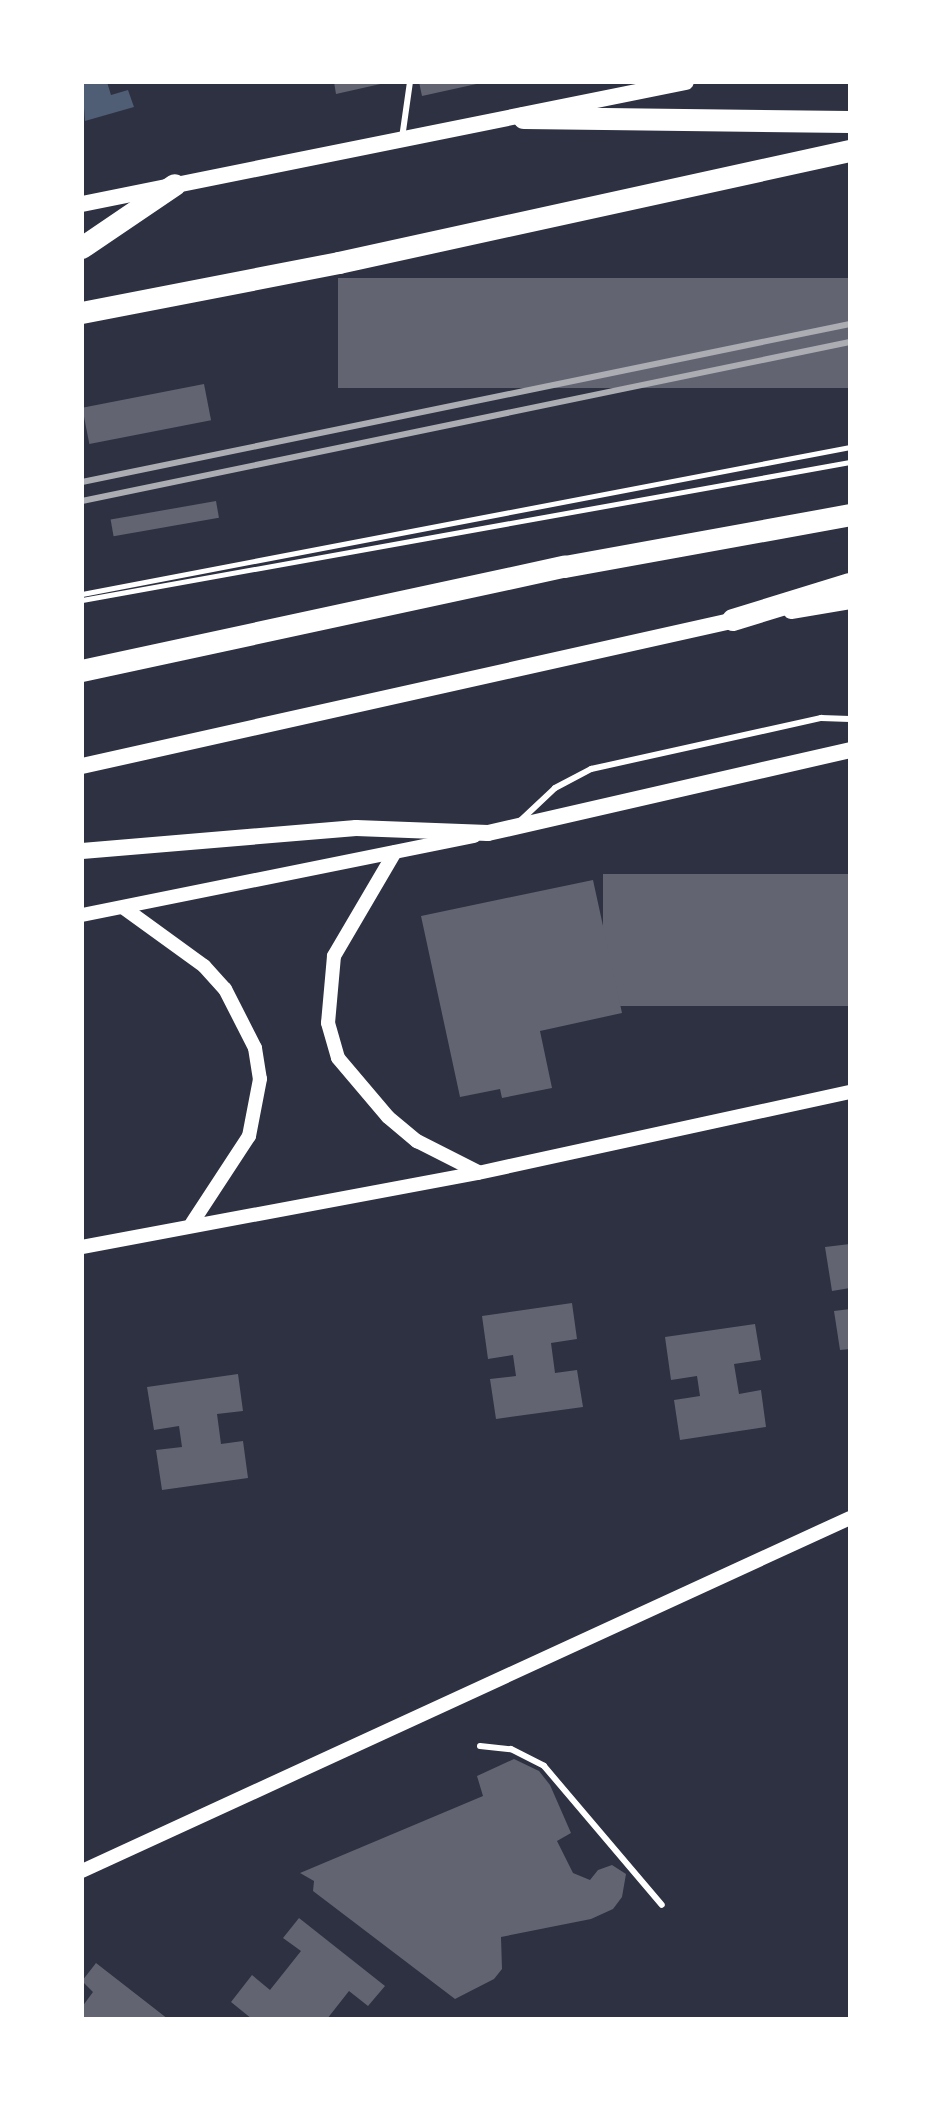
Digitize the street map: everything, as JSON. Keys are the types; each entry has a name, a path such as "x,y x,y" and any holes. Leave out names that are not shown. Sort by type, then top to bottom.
{"highway":[{"path":"524,118 850,122"},
{"path":"82,313 339,263 850,151"},
{"path":"82,248 175,185"},
{"path":"82,671 565,567 850,515"},
{"path":"733,620 850,584"}],"main road":[{"path":"82,204 524,118 686,82"},
{"path":"82,766 733,620 850,601"},
{"path":"82,851 356,828 488,833 850,750"}],"street":[{"path":"82,915 488,833"},
{"path":"395,852 334,956 328,1023 338,1058 388,1117 417,1141 478,1173"},
{"path":"124,908 204,966 225,989 255,1048 260,1079 249,1136 192,1223"},
{"path":"82,1247 192,1223 478,1173 850,1092"},
{"path":"82,1871 850,1518"}],"lane":[{"path":"402,141 410,82"},
{"path":"514,827 555,788 591,769 821,718 850,719"},
{"path":"480,1746 511,1749 544,1766 662,1905"}],"path":[{"path":"82,594 850,447"},
{"path":"82,600 850,462"}],"water":[{"path":"82,82 107,82 111,95 128,90 134,107 85,121"}],"building":[{"path":"334,82 385,82 385,83 336,94"},
{"path":"419,82 481,82 481,83 422,96"},
{"path":"338,278 850,278 850,388 338,388"},
{"path":"204,384 211,420 89,444 82,408"},
{"path":"216,501 219,518 114,536 111,520"},
{"path":"603,874 850,874 850,1006 603,1006"},
{"path":"593,880 622,1013 540,1031 552,1088 502,1098 500,1089 460,1097 421,916"},
{"path":"850,1244 850,1288 832,1291 825,1247"},
{"path":"572,1303 577,1339 551,1343 555,1373 577,1370 583,1407 496,1419 490,1379 516,1376 513,1355 488,1359 482,1316"},
{"path":"850,1309 850,1349 840,1350 834,1311"},
{"path":"755,1324 761,1360 734,1364 739,1394 761,1390 766,1427 680,1440 674,1400 700,1396 697,1376 671,1380 665,1337"},
{"path":"238,1374 243,1411 217,1414 221,1444 243,1441 248,1478 162,1490 156,1450 182,1447 179,1426 154,1430 147,1387"},
{"path":"514,1759 539,1771 550,1785 571,1833 557,1841 573,1873 590,1880 598,1870 612,1865 626,1874 622,1897 613,1909 591,1919 501,1937 502,1969 494,1979 455,1999 313,1891 314,1881 300,1873 483,1796 477,1776"},
{"path":"299,1918 385,1986 368,2006 349,1991 327,2019 252,2019 231,2002 252,1975 270,1990 301,1951 283,1938"},
{"path":"96,1963 168,2019 82,2019 82,2007 93,1992 82,1981"}],"railway":[{"path":"82,482 850,324"},
{"path":"82,501 850,342"}]}
